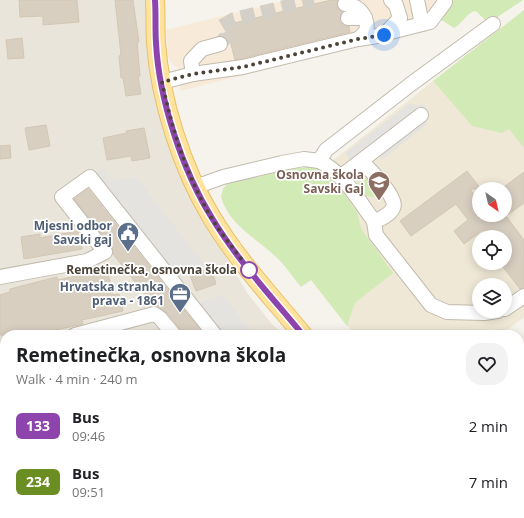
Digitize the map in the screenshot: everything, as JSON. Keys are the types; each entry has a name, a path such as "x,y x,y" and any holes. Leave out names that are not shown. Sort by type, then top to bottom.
{"main road":[{"path":"155,0 156,43 169,116 178,146 195,187 212,219 234,250 299,330"}],"street":[{"path":"387,33 400,18 396,4 391,0"},
{"path":"417,0 422,24"},
{"path":"162,82 193,74 243,67 358,39 384,35 430,22 444,0"},
{"path":"344,4 354,6 361,10 367,25 366,32 358,39"},
{"path":"348,18 364,18"},
{"path":"319,161 326,150 411,84 493,24"},
{"path":"193,74 191,61 202,50 220,44"},
{"path":"340,177 421,115"},
{"path":"195,187 223,177 282,163 304,159 319,161 334,170 340,177 374,221 376,235 431,305 447,312 472,313"},
{"path":"362,161 388,192 393,202 393,206 387,215 374,221"},
{"path":"0,278 87,261 105,252 62,197 90,177 210,330"},
{"path":"512,304 524,296"},
{"path":"95,330 154,314 160,318 170,330"}],"shaded area":[{"path":"0,0 147,0 201,215 248,294 271,323 279,330 0,330"},
{"path":"287,0 454,0 435,25 181,91 178,68 174,66 168,57 166,30"},
{"name":"Osnovna škola Savski Gaj","path":"433,81 472,126 509,128 524,148 524,317 507,330 351,330 311,280 321,170"},
{"path":"410,103 418,106 423,104 429,112 426,119 427,124 382,160 377,154 357,169 345,153"},
{"path":"106,169 109,181 136,177 206,267 167,281 82,176"},
{"path":"222,294 249,330 206,330 188,308"}],"green space":[{"path":"454,0 523,0 496,18 487,22 474,11 454,28 440,19"},
{"path":"524,10 524,148 509,129 502,133 472,126 433,81"},
{"path":"309,167 321,170 333,179 357,212 361,228 364,233 393,273 356,302 347,326 311,280 301,287 286,267 268,249 244,230 230,216 221,197 223,189 227,184 291,169"},
{"path":"365,177 382,191 373,197 366,196 357,183"}],"building":[{"path":"19,0 77,0 79,22 43,25 43,16 20,17"},
{"path":"115,0 133,0 139,42 137,42 140,76 138,76 141,94 126,96 123,78 121,78 119,56 121,55"},
{"path":"331,0 338,0 337,7 342,12 340,22 344,26 349,26 350,32 235,60 226,25"},
{"path":"22,38 24,58 8,59 6,40"},
{"path":"46,125 50,146 29,150 25,128"},
{"path":"144,128 150,158 132,161 131,156 107,160 103,138 127,133 126,131"},
{"path":"10,145 11,158 0,159 0,146"},
{"path":"467,171 476,182 472,182 472,189 470,189 472,192 472,222 510,222 524,240 524,288 520,289 505,270 512,270 512,230 472,230 472,238 464,244 454,231 468,220 456,204 411,236 400,221"},
{"path":"524,172 524,203 512,212 512,182 510,182"},
{"path":"88,189 200,330 181,330 167,313 154,306 113,254 112,247 74,199"},
{"path":"78,231 82,249 24,259 21,237 40,234 40,238"},
{"path":"211,268 216,284 196,291 190,275"},
{"path":"107,269 113,295 119,294 123,311 82,320 83,324 56,330 0,330 0,295 10,292 10,289 57,277 58,280"}],"tunnel":[{"path":"220,44 226,37 222,26 234,19 314,0"}],"bus line":[{"name":"133","path":"155,0 158,62 169,116 178,146 188,171 204,205 218,229 299,330"}],"place":[{"name":"Osnovna škola Savski Gaj","path":"379,202"},
{"name":"Mjesni odbor Savski gaj","path":"128,252"},
{"name":"Remetinečka, osnovna škola","path":"249,270"},
{"name":"Hrvatska stranka prava - 1861","path":"180,314"}],"route":[{"path":"249,270 218,229 195,187 178,146 169,116 162,82 193,74 243,67 358,39 384,35"}]}
